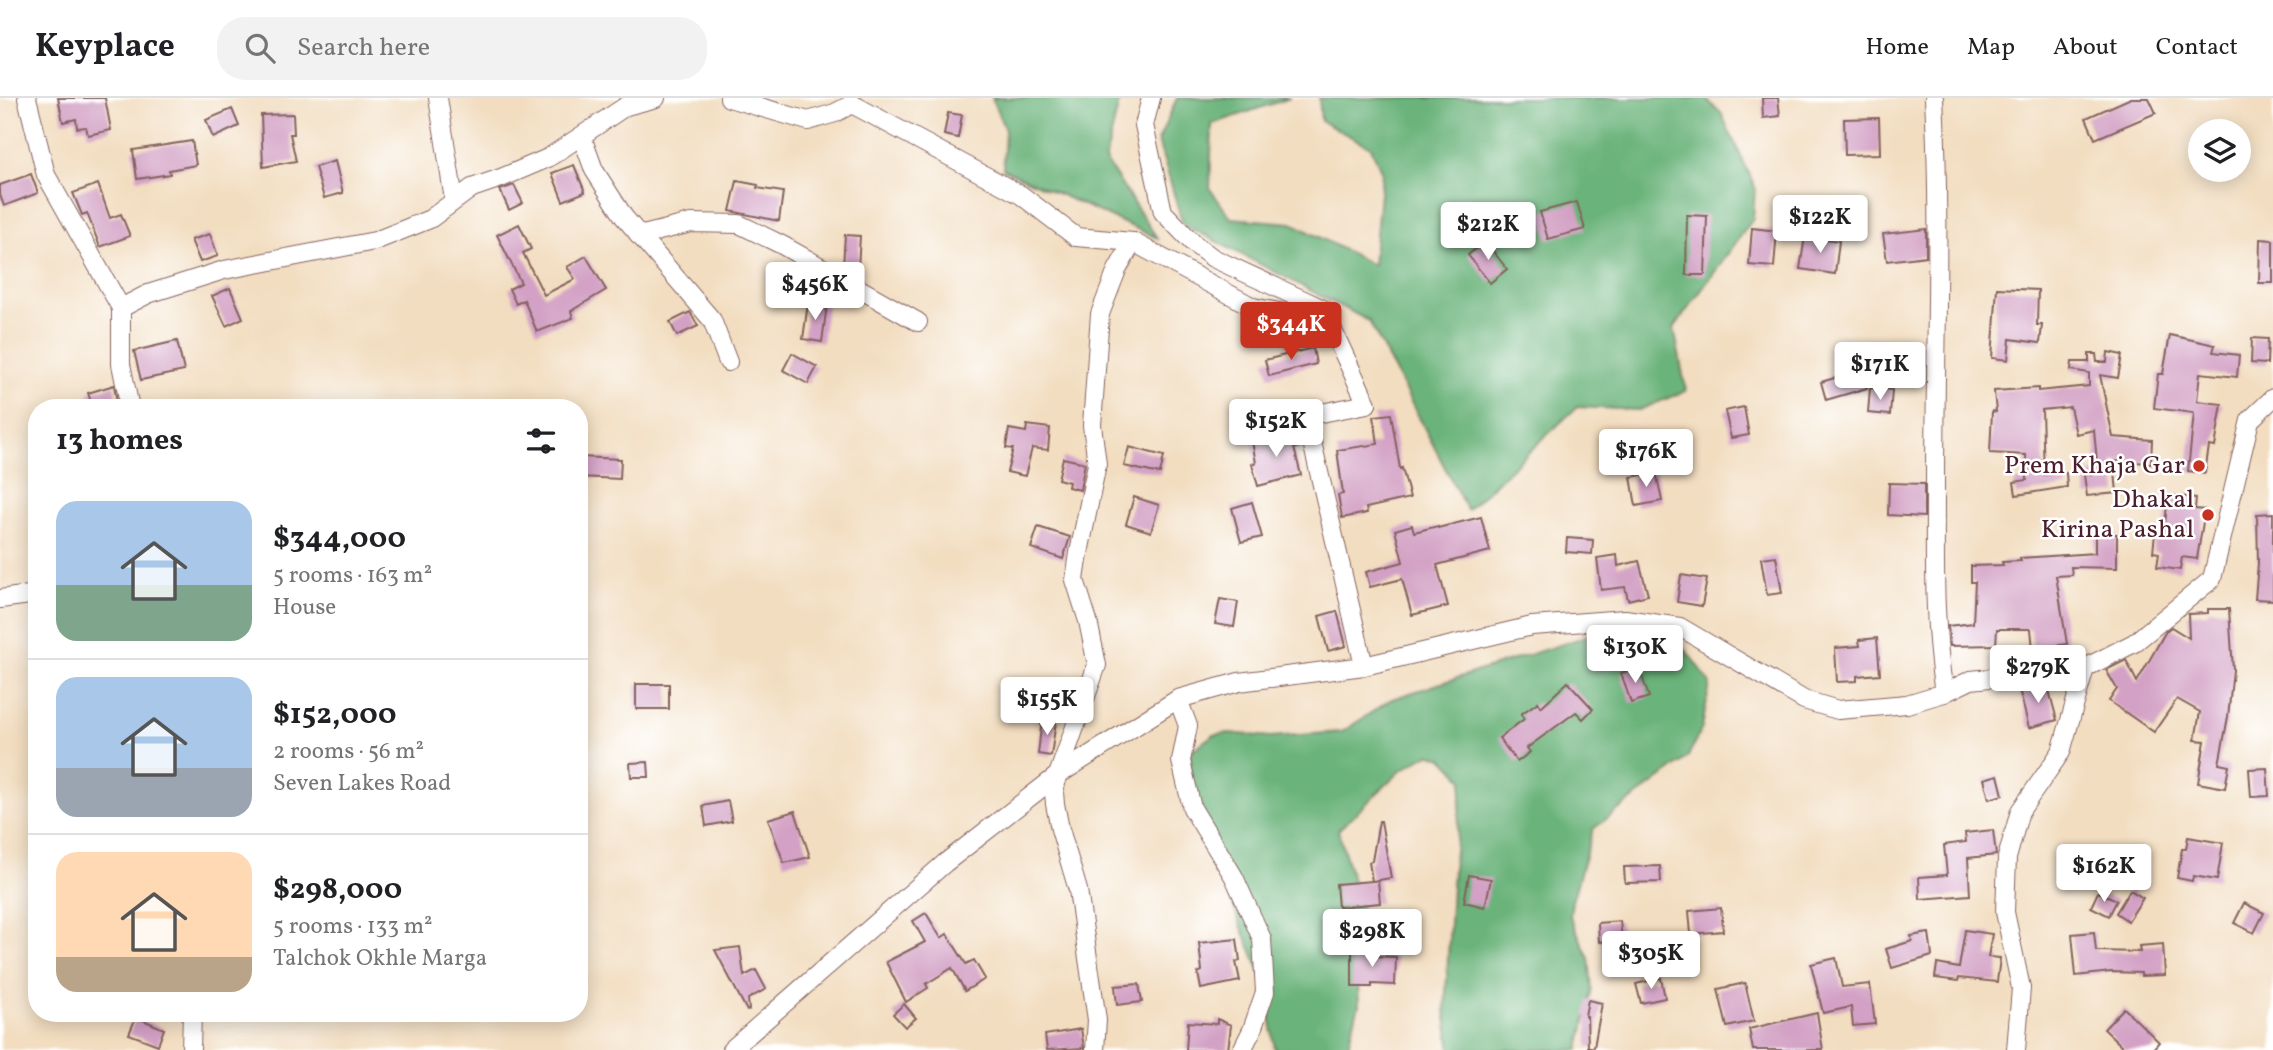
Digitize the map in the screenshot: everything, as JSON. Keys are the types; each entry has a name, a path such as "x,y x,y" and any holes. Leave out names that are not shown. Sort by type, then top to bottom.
{"street":[{"path":"27,98 46,175 121,307 121,364 128,399"},
{"path":"438,98 454,200"},
{"path":"121,307 148,294 224,270 375,241 430,219 472,188 548,158 626,106 656,98"},
{"path":"729,98 808,121 835,113 852,104 1021,195 1076,237 1133,243 1253,307 1328,322"},
{"path":"1151,98 1144,125 1163,212 1192,243 1213,258 1323,309 1367,404 1306,416 1364,666"},
{"path":"1934,98 1938,173 1935,576 1938,658 1944,693"},
{"path":"582,137 593,170 639,236 712,320 728,362"},
{"path":"639,236 691,223 739,224 918,321"},
{"path":"1095,1050 1097,1020 1078,890 1060,829 1054,792 1097,665 1088,621 1075,580 1097,464 1093,425 1101,314 1117,270 1133,243"},
{"path":"731,1050 945,863 1058,775 1178,699 1239,682 1364,666 1532,626 1625,619 1680,627 1804,700 1838,710 1907,704 1944,693 1971,680 2085,668 2134,643 2212,579 2250,420 2273,398"},
{"path":"0,599 28,595"},
{"path":"2016,1050 2021,988 2006,912 2007,858 2020,811 2062,751 2085,668"},
{"path":"1178,699 1188,726 1181,761 1192,807 1234,877 1262,939 1265,992 1242,1050"},
{"path":"191,1050 192,1022"}],"green space":[{"path":"992,98 1120,98 1105,160 1157,238 1003,169 1005,130"},
{"path":"1177,98 1290,98 1212,124 1210,189 1231,218 1292,223 1373,265 1382,173 1371,147 1321,121 1319,98 1705,98 1721,113 1755,187 1753,219 1674,328 1686,391 1639,410 1577,407 1467,510 1369,321 1183,224 1158,141"},
{"path":"1615,627 1685,649 1710,683 1702,728 1687,758 1593,829 1570,916 1589,958 1592,989 1579,1050 1451,1050 1445,1011 1453,869 1463,779 1443,758 1429,754 1403,769 1338,830 1363,915 1356,945 1359,1005 1349,1050 1275,1050 1266,985 1192,808 1190,752 1213,735 1229,733 1270,737 1342,732 1392,699"}],"building":[{"path":"58,98 105,98 111,130 88,135 86,127 77,128 76,119 63,122"},
{"path":"1762,98 1778,98 1780,116 1763,118"},
{"path":"2131,98 2149,98 2156,113 2095,139 2086,118"},
{"path":"232,109 239,126 213,138 206,120"},
{"path":"948,113 962,115 958,138 944,135"},
{"path":"293,114 294,134 290,134 296,161 263,167 261,115"},
{"path":"1879,118 1880,154 1845,155 1844,119"},
{"path":"192,141 196,165 169,170 170,174 137,179 133,150"},
{"path":"335,161 343,193 324,198 315,167"},
{"path":"574,165 585,192 563,201 552,173"},
{"path":"31,174 38,193 4,206 0,185"},
{"path":"737,181 758,185 757,188 783,192 779,221 730,211"},
{"path":"98,184 110,218 121,214 130,236 100,247 87,213 82,215 73,193"},
{"path":"514,185 523,203 509,210 500,190"},
{"path":"1577,202 1585,229 1548,239 1540,212"},
{"path":"1687,215 1707,216 1705,275 1686,275"},
{"path":"519,224 531,249 523,253 544,295 575,279 567,267 586,256 606,290 571,311 573,318 537,332 524,300 516,304 509,289 521,283 497,235"},
{"path":"1752,228 1777,231 1774,267 1749,265"},
{"path":"1926,229 1926,256 1887,261 1883,234"},
{"path":"210,234 218,256 200,262 191,240"},
{"path":"845,235 860,236 858,268 843,266"},
{"path":"1805,236 1839,241 1835,274 1800,269"},
{"path":"2260,239 2273,240 2273,283 2259,283"},
{"path":"1485,241 1507,269 1490,283 1468,255"},
{"path":"230,288 243,318 226,326 212,296"},
{"path":"1997,288 2038,290 2037,325 2042,325 2040,343 2010,339 2008,360 1992,358"},
{"path":"808,303 827,305 822,342 803,339"},
{"path":"690,312 698,326 677,336 670,322"},
{"path":"2170,335 2215,345 2213,352 2239,355 2237,377 2200,373 2197,401 2222,404 2215,447 2209,446 2205,473 2188,471 2194,413 2154,408 2158,374 2163,374"},
{"path":"2252,338 2268,339 2267,364 2251,363"},
{"path":"177,341 184,371 141,380 134,351"},
{"path":"1313,348 1316,364 1269,376 1265,360"},
{"path":"2108,352 2122,355 2118,378 2100,375 2113,437 2152,440 2151,463 2114,461 2117,493 2087,496 2084,475 2098,473 2094,430 2076,434 2070,407 2042,410 2044,475 2066,473 2067,487 2016,495 2014,482 2027,480 2026,455 1990,453 1992,411 1996,412 1994,391 2038,388 2038,391 2089,386 2089,373 2071,370 2072,362 2089,362 2089,354 2096,354 2097,362 2107,362"},
{"path":"792,353 817,367 808,384 783,370"},
{"path":"1862,370 1867,388 1826,400 1821,382"},
{"path":"114,385 116,399 90,399 88,393"},
{"path":"1870,388 1892,390 1890,415 1868,413"},
{"path":"1744,407 1749,435 1731,438 1725,411"},
{"path":"1391,414 1400,469 1402,468 1410,498 1366,508 1367,513 1342,518 1338,495 1343,494 1337,450 1378,444 1374,416"},
{"path":"1027,425 1050,428 1048,450 1032,448 1025,476 1007,472 1013,449 1006,448 1009,429 1026,432"},
{"path":"1297,432 1300,447 1294,448 1301,475 1258,486 1252,464 1256,463 1252,441"},
{"path":"1129,447 1164,456 1160,474 1124,466"},
{"path":"588,457 621,459 620,479 588,477"},
{"path":"1063,458 1085,463 1080,490 1068,487 1069,482 1058,479"},
{"path":"1656,472 1662,501 1636,506 1631,477"},
{"path":"1889,483 1924,484 1924,517 1888,515"},
{"path":"2168,495 2196,498 2195,509 2205,510 2197,559 2182,557 2180,570 2157,567 2159,553 2153,552 2155,533 2164,534"},
{"path":"1134,497 1159,505 1151,532 1126,524"},
{"path":"1252,502 1262,537 1241,542 1232,508"},
{"path":"2273,513 2273,600 2255,599 2258,563 2257,514"},
{"path":"1481,517 1490,551 1437,565 1448,606 1412,615 1402,579 1370,587 1366,572 1403,562 1395,530 1412,525 1414,532"},
{"path":"1038,527 1070,537 1063,559 1031,548"},
{"path":"2095,534 2117,534 2117,568 2071,567 2072,575 2056,576 2067,644 2033,649 2031,629 1997,629 1996,645 1950,646 1948,626 1973,623 1975,582 1971,582 1971,566 2003,565 2002,562 2021,561 2020,558 2095,553"},
{"path":"1567,538 1593,540 1592,554 1566,552"},
{"path":"1617,555 1618,566 1639,561 1648,595 1628,600 1625,587 1601,590 1597,558"},
{"path":"1776,556 1782,593 1767,595 1761,558"},
{"path":"1681,575 1707,579 1702,606 1677,602"},
{"path":"1220,599 1238,602 1234,627 1215,624"},
{"path":"2208,609 2229,609 2233,670 2219,764 2229,766 2225,788 2198,783 2205,741 2195,740 2200,712 2177,699 2154,732 2109,701 2117,689 2106,670 2126,660 2137,682 2166,631 2171,627 2189,638 2188,614 2208,613"},
{"path":"1337,611 1346,646 1328,651 1319,616"},
{"path":"1877,638 1880,674 1857,676 1857,681 1837,682 1835,648 1860,646 1859,640"},
{"path":"1639,667 1649,697 1631,703 1621,673"},
{"path":"1568,682 1593,709 1583,719 1576,712 1527,748 1530,752 1517,762 1499,738 1524,719 1521,714 1538,702 1541,707"},
{"path":"2047,683 2057,720 2029,728 2019,689"},
{"path":"636,684 669,684 669,709 636,709"},
{"path":"1042,719 1056,721 1051,756 1038,754"},
{"path":"648,762 649,777 631,777 630,763"},
{"path":"2267,768 2269,796 2251,797 2249,769"},
{"path":"1998,775 2003,795 1989,799 1984,779"},
{"path":"728,801 732,821 706,826 703,806"},
{"path":"795,811 810,857 784,863 768,819"},
{"path":"1381,821 1391,878 1378,880 1380,903 1338,907 1336,884 1372,881 1369,862 1372,861"},
{"path":"1993,830 1996,855 1968,858 1970,895 1920,899 1919,877 1947,875 1944,845 1966,842 1965,833"},
{"path":"2188,837 2223,843 2217,880 2193,876 2192,881 2177,878 2182,849 2186,849"},
{"path":"1660,866 1661,882 1625,883 1624,867"},
{"path":"1469,875 1491,879 1485,907 1464,902"},
{"path":"2130,890 2143,898 2128,921 2116,913"},
{"path":"2098,892 2117,900 2109,916 2091,907"},
{"path":"2244,903 2264,913 2254,933 2234,923"},
{"path":"1721,908 1723,931 1691,934 1689,911"},
{"path":"926,913 941,938 947,934 966,964 974,960 985,979 965,991 952,968 926,984 928,988 906,1002 886,962 925,942 913,921"},
{"path":"1620,921 1622,940 1599,942 1598,923"},
{"path":"1965,930 1992,934 1988,957 2000,958 1997,982 1935,978 1937,964 1959,968"},
{"path":"2094,932 2096,951 2140,952 2139,946 2163,944 2165,975 2141,976 2141,973 2111,972 2076,976 2072,934"},
{"path":"1929,933 1932,956 1892,968 1886,949 1912,941 1911,936"},
{"path":"1237,939 1240,961 1236,962 1240,981 1201,989 1198,973 1202,971 1199,943"},
{"path":"740,947 744,976 756,970 766,989 748,999 747,1011 715,950"},
{"path":"1352,948 1372,948 1372,956 1396,957 1395,985 1352,987"},
{"path":"1836,958 1842,987 1870,984 1875,1024 1853,1026 1851,1007 1823,1013 1811,964"},
{"path":"1661,978 1665,998 1641,1003 1636,984"},
{"path":"1745,983 1754,1021 1727,1027 1718,989"},
{"path":"1139,984 1142,1002 1117,1005 1115,986"},
{"path":"1588,1000 1602,1003 1594,1047 1588,1047 1585,1016"},
{"path":"904,1004 916,1018 905,1027 893,1014"},
{"path":"2124,1008 2159,1042 2152,1050 2126,1050 2104,1029"},
{"path":"1817,1013 1823,1050 1753,1050 1749,1029"},
{"path":"1217,1019 1231,1025 1228,1050 1186,1050 1188,1022 1217,1024"},
{"path":"134,1022 148,1022 164,1029 158,1045 129,1034"},
{"path":"1081,1029 1084,1048 1047,1050 1045,1035"}],"place":[{"name":"Prem Khaja Gar","path":"2199,466"},
{"name":"Dhakal Kirina Pashal","path":"2208,515"}]}
